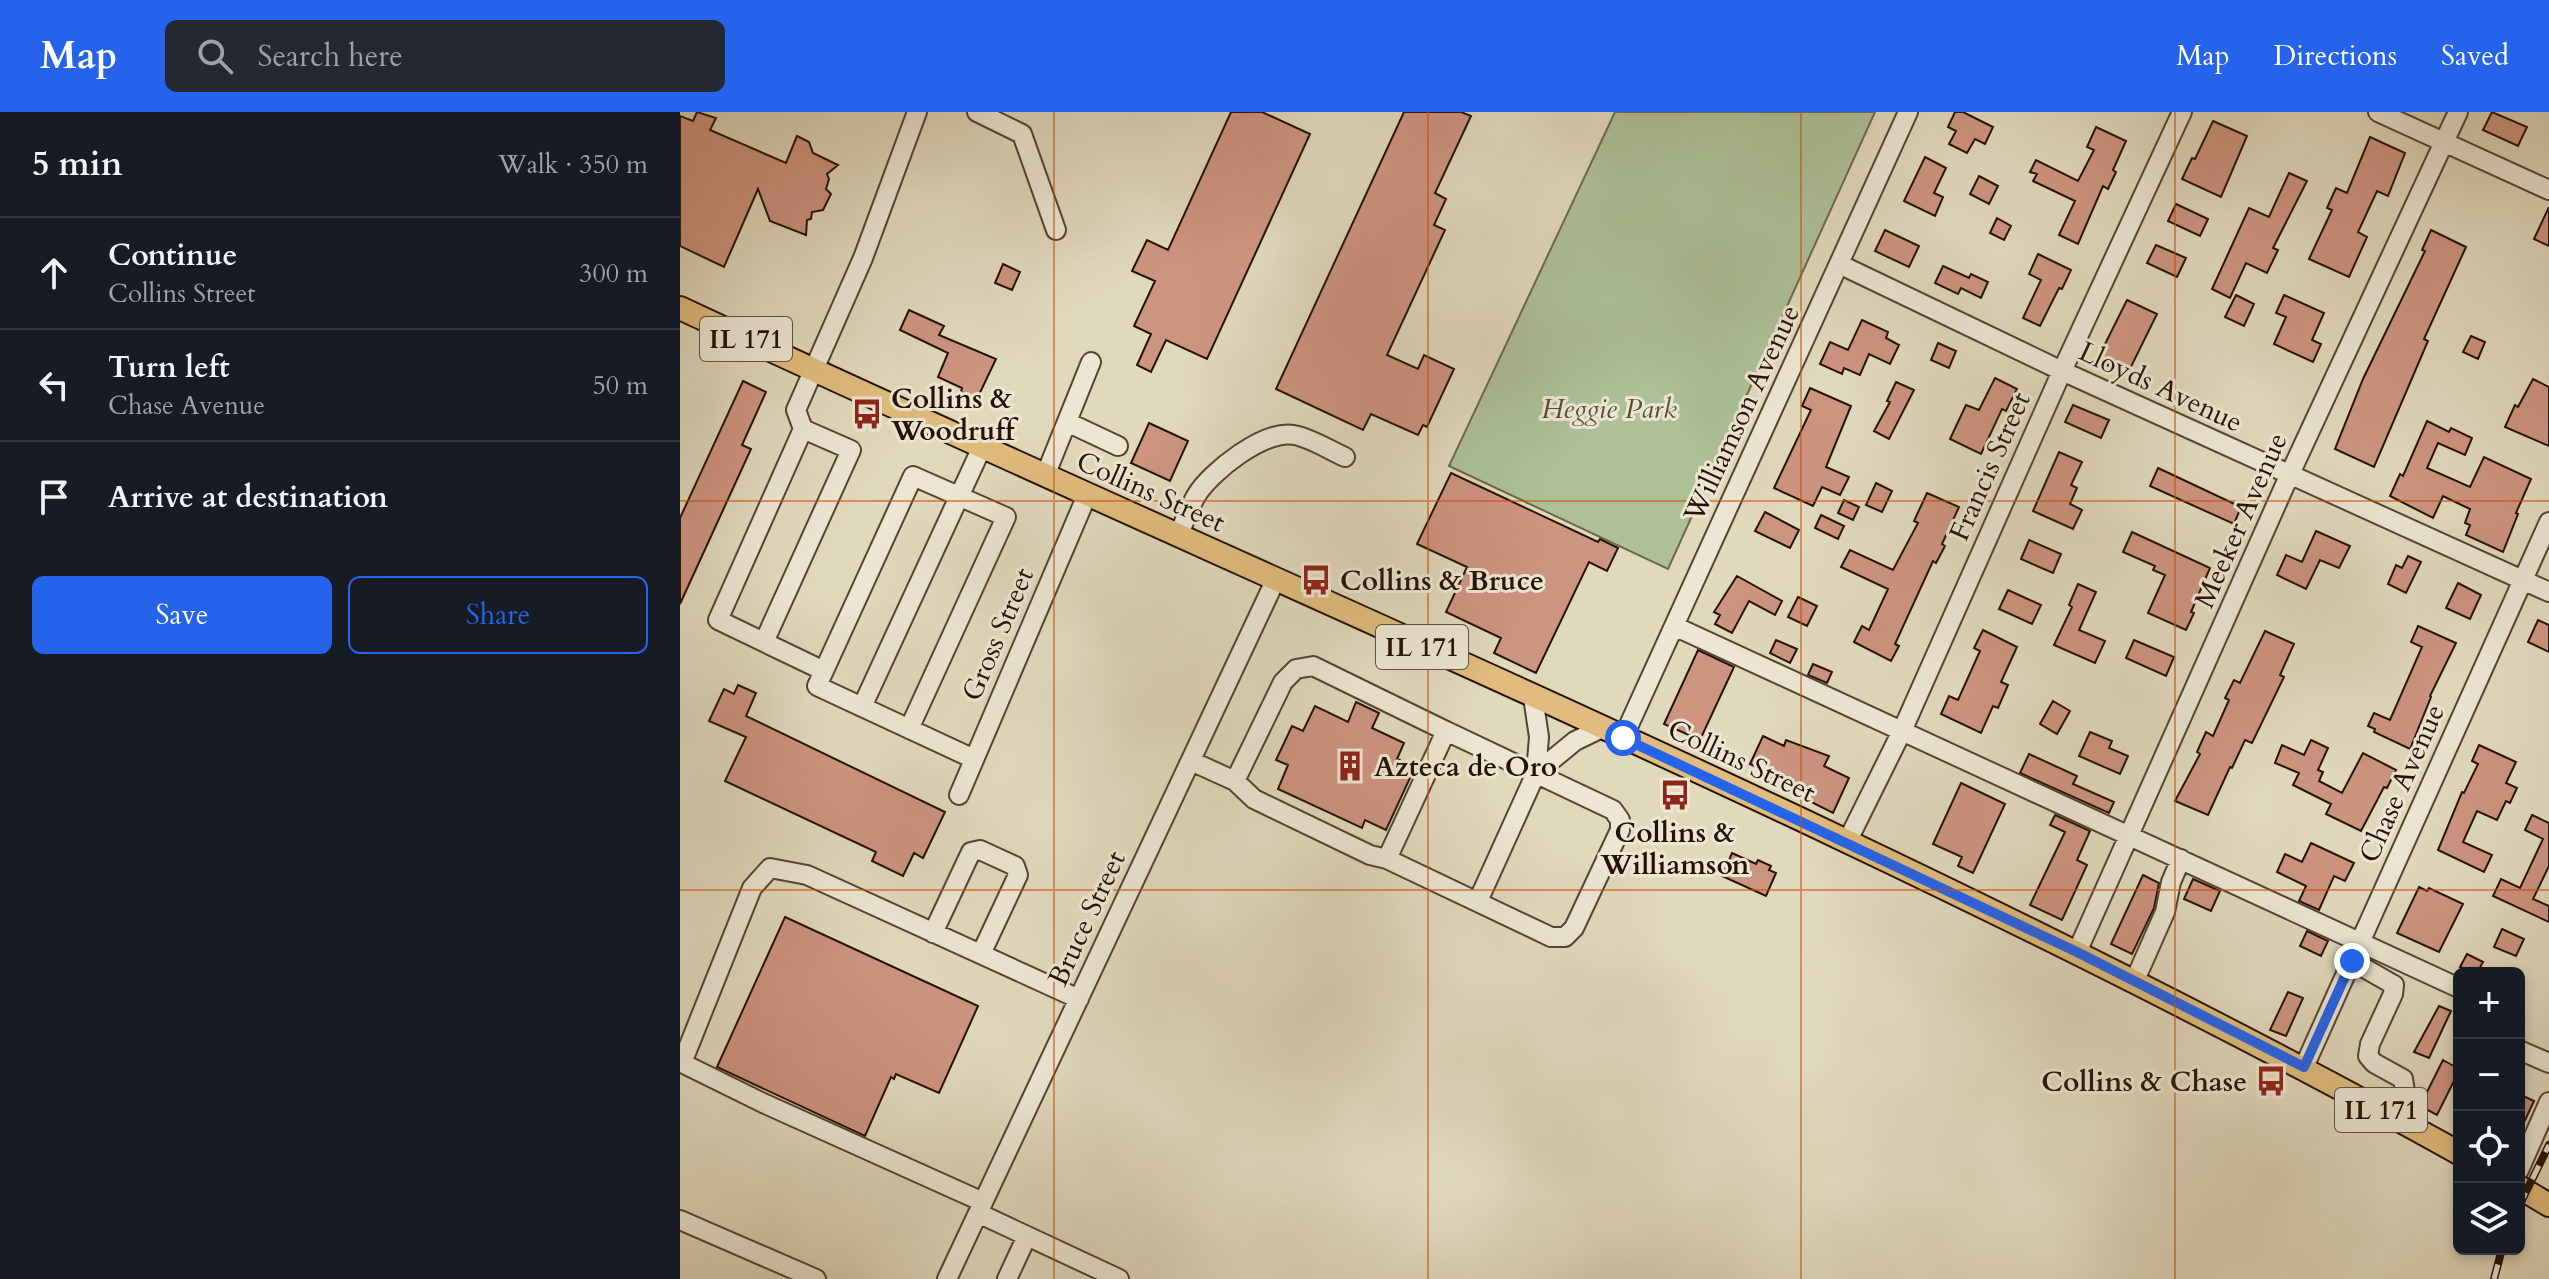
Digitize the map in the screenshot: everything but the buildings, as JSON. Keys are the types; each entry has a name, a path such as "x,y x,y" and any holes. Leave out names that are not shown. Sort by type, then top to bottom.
{"main road":[{"name":"Collins Street","path":"680,308 1847,842 2135,980 2304,1067 2453,1150"},
{"path":"2525,1191 2549,1205"}],"street":[{"path":"824,671 718,620 803,429 796,410 863,258 917,112"},
{"path":"977,112 1022,134 1056,230"},
{"name":"Williamson Avenue","path":"1623,738 1908,112"},
{"name":"Francis Street","path":"1847,842 1902,731 2062,371 2182,112"},
{"path":"2378,112 2549,190"},
{"name":"Meeker Avenue","path":"2077,952 2289,476 2458,112"},
{"name":"Lloyds Avenue","path":"1839,264 2289,476 2549,592"},
{"path":"1045,476 1091,362"},
{"path":"1067,422 1118,446"},
{"path":"764,642 851,450 803,429"},
{"path":"1178,536 1197,494 1215,474 1247,449 1277,435 1294,435 1345,457"},
{"path":"862,707 982,447"},
{"path":"909,729 1006,517 913,476 817,686 909,729 974,759"},
{"name":"Gross Street","path":"959,795 1087,495"},
{"name":"Chase Avenue","path":"2304,1067 2549,522"},
{"name":"Bruce Street","path":"947,1279 1275,581"},
{"path":"1674,626 2453,985"},
{"path":"1191,761 1235,781 1254,799 1551,937 1565,937 1574,928 1620,830 1620,820 1613,810 1313,666 1296,669 1283,682 1235,781"},
{"path":"1478,901 1536,773 1539,737 1533,697"},
{"path":"1536,773 1575,741 1602,728"},
{"path":"1387,859 1446,731"},
{"path":"933,933 971,852 980,850 1015,866 1018,875 981,954"},
{"path":"2135,980 2165,912 2171,882 2181,859"},
{"path":"1079,999 807,875 770,868 752,888 681,1063 981,1208 1027,1236 1119,1279"},
{"path":"2352,961 2394,985 2368,1056 2374,1063 2403,1079 2405,1091 2394,1117"},
{"path":"2525,1053 2549,1063"},
{"path":"2525,1156 2549,1102"},
{"path":"680,1220 816,1279"},
{"path":"1007,1279 1027,1236"}],"green space":[{"name":"Heggie Park","path":"1615,112 1875,112 1668,569 1449,466"}],"railway":[{"path":"2525,1194 2549,1145"},
{"path":"2494,1279 2500,1255"}],"place":[{"name":"Collins & Woodruff","path":"867,414"},
{"name":"Collins & Bruce","path":"1316,580"},
{"name":"Azteca de Oro","path":"1350,766"},
{"name":"Collins & Williamson","path":"1675,795"},
{"name":"Collins & Chase","path":"2271,1081"}],"route":[{"path":"1623,738 2077,952 2304,1067 2352,961"}]}
